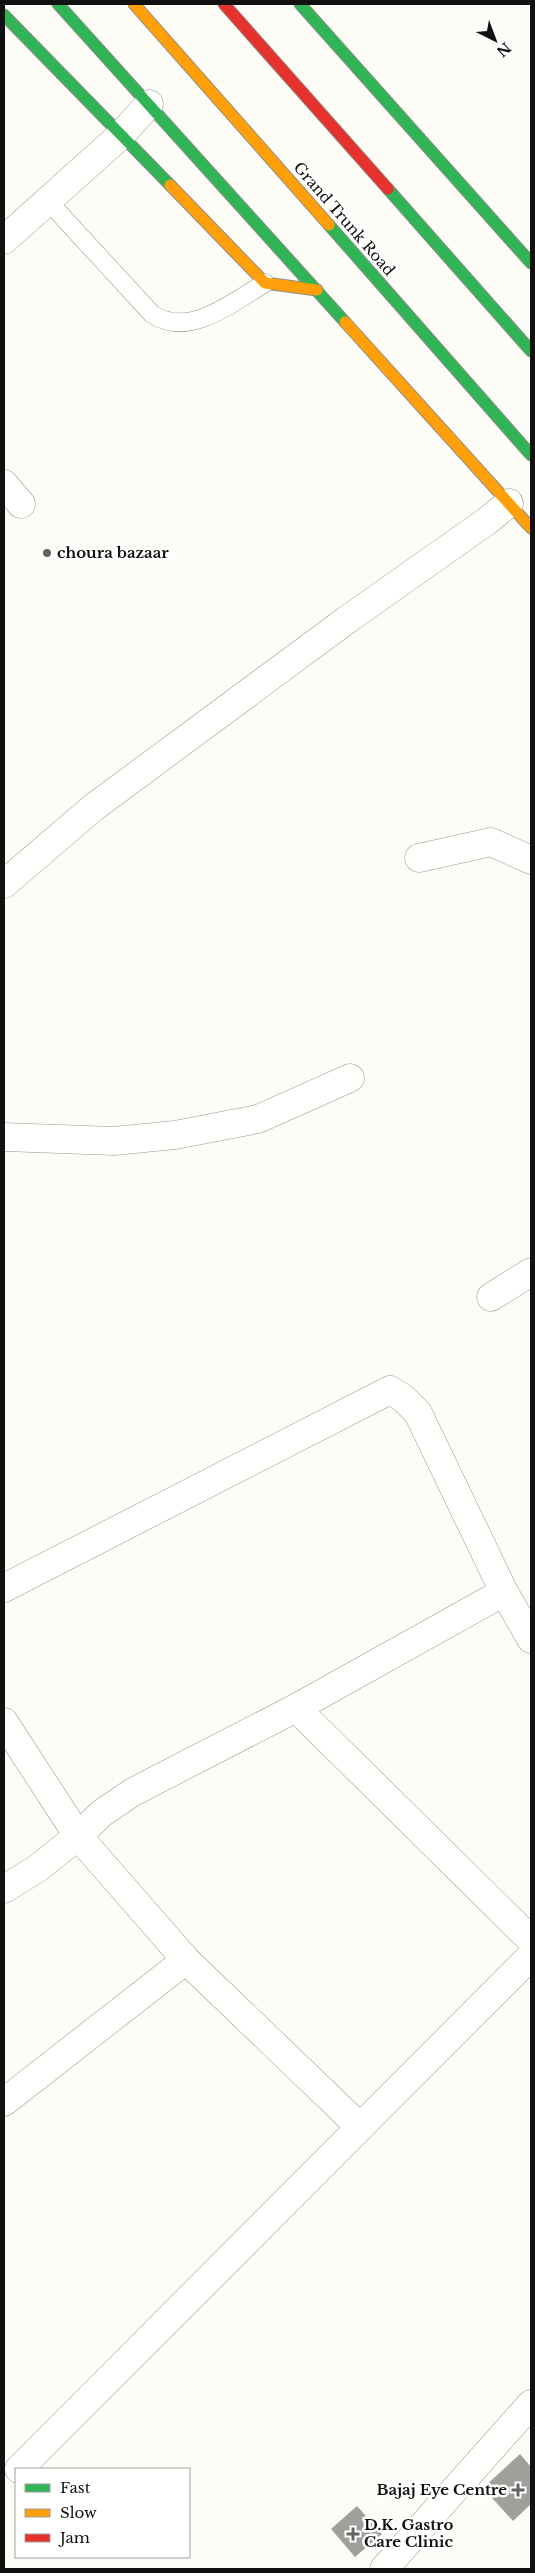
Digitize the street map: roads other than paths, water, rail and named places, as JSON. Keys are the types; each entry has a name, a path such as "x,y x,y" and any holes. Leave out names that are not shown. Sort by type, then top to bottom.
{"main road":[{"path":"58,4 531,528"},
{"name":"Grand Trunk Road","path":"134,4 531,454"},
{"path":"224,4 531,350"},
{"path":"301,4 531,263"},
{"path":"4,15 265,283 317,290"}],"street":[{"path":"4,240 121,135 149,104"},
{"path":"4,884 94,807 348,619 487,522 509,503"},
{"path":"419,858 491,842 531,860"},
{"path":"4,1137 114,1141 175,1135 258,1118 350,1078"},
{"path":"492,1297 531,1272"},
{"path":"4,1588 390,1390 403,1398 418,1413 504,1592 531,1639"},
{"path":"4,1889 38,1868 78,1836 102,1813 134,1792 296,1708 504,1592"},
{"path":"296,1708 531,1940"},
{"path":"4,1722 78,1836 186,1960 360,2127"},
{"path":"19,2468 531,1956"},
{"path":"4,2102 186,1960"},
{"path":"384,2569 531,2404"},
{"path":"4,2484 15,2472"}],"lane":[{"path":"48,201 152,314 162,320 194,321 210,316 265,283"}],"place":[{"name":"choura bazaar","path":"47,553"},
{"name":"Bajaj Eye Centre","path":"518,2490"},
{"name":"D.K. Gastro Care Clinic","path":"353,2534"}]}
